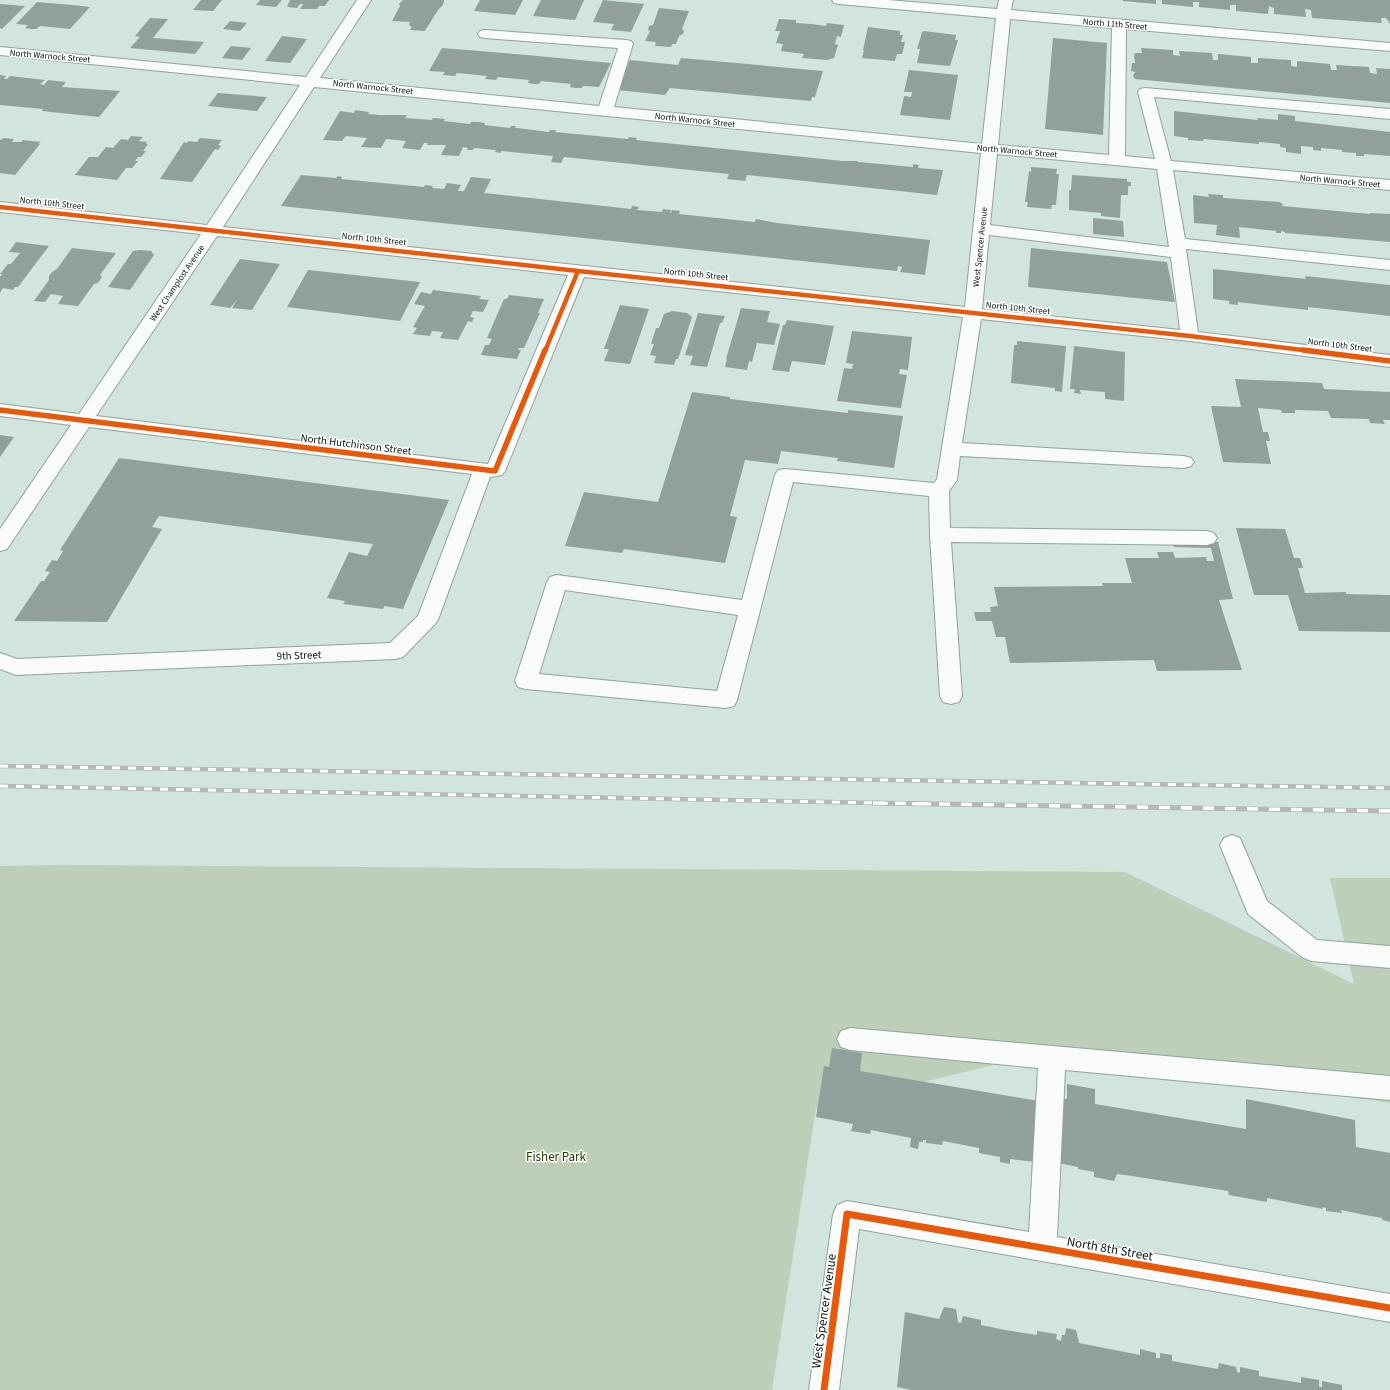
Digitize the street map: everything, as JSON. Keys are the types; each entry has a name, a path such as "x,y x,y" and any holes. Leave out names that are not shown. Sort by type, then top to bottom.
{"street":[{"name":"West Champlost Avenue","path":"0,544 212,230 364,0"},
{"name":"North 11th Street","path":"839,0 1005,7 1119,24 1390,47"},
{"name":"West Spencer Avenue","path":"939,490 947,480 973,312 983,229 989,149 1005,7"},
{"path":"1117,160 1119,24"},
{"path":"485,34 626,44 605,111"},
{"name":"North Warnock Street","path":"0,51 989,149 1390,186"},
{"path":"1190,336 1178,248 1164,164 1145,92 1390,114"},
{"name":"North 10th Street","path":"0,207 578,271 1190,336 1390,361"},
{"path":"983,229 1178,248 1390,265"},
{"name":"North Hutchinson Street","path":"0,410 495,471 578,271"},
{"path":"952,450 1184,462"},
{"name":"9th Street","path":"0,660 16,667 395,652 427,620 483,470"},
{"path":"750,609 556,582 526,681 726,700 750,609 785,475 939,490 940,535 950,696"},
{"path":"940,535 1207,538"},
{"path":"1232,845 1257,907 1311,950 1390,957"},
{"path":"850,1040 1390,1088"},
{"path":"1042,1248 1052,1058"},
{"name":"North 8th Street","path":"845,1234 847,1214 1390,1308"},
{"name":"West Spencer Avenue","path":"824,1390 845,1234"}],"green space":[{"name":"Fisher Park","path":"64,865 1125,872 1354,984 1330,878 1390,878 1390,1103 1047,1052 816,1108 772,1390 0,1390 0,866"}],"building":[{"path":"201,0 222,0 213,11 193,10"},
{"path":"260,0 282,0 276,7 256,5"},
{"path":"290,0 329,0 325,6 319,6 317,9 300,9 303,4 300,4 297,8 287,7"},
{"path":"403,0 444,0 443,5 438,10 425,31 410,30 412,27 409,25 410,22 392,21 400,6 399,4"},
{"path":"480,0 523,0 515,15 474,11"},
{"path":"541,0 584,0 575,20 533,16"},
{"path":"603,0 644,4 631,32 611,30 614,24 593,22"},
{"path":"1156,0 1156,4 1123,1"},
{"path":"1162,0 1390,0 1390,24 1386,18 1381,18 1382,23 1312,18 1311,10 1305,9 1306,17 1274,14 1274,8 1269,6 1268,14 1236,11 1236,5 1230,5 1230,10 1199,7 1199,2 1193,2 1193,7 1162,4"},
{"path":"37,2 90,7 70,29 40,26 36,29 32,29 25,28 28,25 16,24"},
{"path":"0,4 25,6 2,29 0,28"},
{"path":"659,8 689,11 682,29 684,31 683,34 679,36 676,44 672,44 671,47 655,46 656,42 645,41 650,31 648,30 649,26 653,25"},
{"path":"150,18 168,19 153,38 204,42 195,54 130,48 140,37 135,36"},
{"path":"779,19 796,20 796,23 826,26 827,23 844,25 841,37 837,36 835,44 838,45 834,58 827,60 802,58 804,54 781,51 783,44 776,43 780,31 775,31"},
{"path":"230,21 247,23 240,31 223,29"},
{"path":"868,27 900,31 900,35 903,35 901,42 905,42 902,54 897,54 895,61 862,58"},
{"path":"922,32 956,35 955,40 958,40 950,66 917,63 920,49 917,49"},
{"path":"282,36 307,39 290,63 265,61"},
{"path":"1053,38 1107,43 1103,135 1045,129"},
{"path":"231,46 251,48 242,60 222,58"},
{"path":"442,48 611,63 599,87 583,86 582,88 575,88 570,87 571,84 541,81 539,84 533,84 528,83 529,80 498,77 496,80 485,79 487,76 457,73 455,76 443,75 445,72 429,71"},
{"path":"1141,48 1173,50 1173,55 1180,56 1179,51 1212,53 1213,60 1218,60 1218,54 1251,57 1251,63 1258,63 1258,58 1291,60 1291,66 1297,67 1297,61 1330,64 1331,70 1337,70 1336,65 1369,67 1370,73 1377,74 1376,68 1390,69 1390,103 1135,79 1133,76 1135,72 1131,71 1132,63 1135,63 1135,53 1142,53"},
{"path":"681,58 823,71 815,97 812,97 811,101 670,88 665,95 617,90 630,60 678,65"},
{"path":"909,70 958,75 950,120 900,115 904,96 911,97 912,92 904,92"},
{"path":"0,75 6,76 4,79 7,79 10,76 45,80 40,84 44,85 48,80 66,82 62,87 120,91 99,117 42,111 43,109 0,105"},
{"path":"218,93 267,97 257,111 208,106"},
{"path":"355,110 369,112 368,114 407,115 405,118 432,120 433,118 445,119 444,121 470,124 471,122 478,122 485,123 484,125 510,128 511,126 516,126 515,128 549,132 550,130 556,130 555,132 628,139 629,137 637,138 636,140 843,161 913,167 913,164 919,165 918,168 943,170 937,195 747,175 745,181 727,179 729,174 564,157 561,163 551,162 553,156 501,151 501,153 495,152 496,150 474,148 473,150 467,150 468,148 463,147 459,156 441,155 446,145 427,145 428,143 424,143 420,150 402,148 406,141 386,139 381,148 361,147 367,138 346,136 342,141 323,140 340,111 354,113"},
{"path":"1174,111 1257,120 1258,118 1278,120 1278,114 1295,116 1295,121 1390,132 1390,156 1364,154 1364,156 1356,156 1356,153 1342,152 1342,150 1321,148 1321,151 1313,150 1313,147 1301,146 1301,154 1286,152 1286,148 1280,147 1280,144 1259,142 1259,144 1204,139 1203,141 1188,140 1188,138 1174,136"},
{"path":"131,136 143,137 139,141 147,142 146,144 148,144 143,151 146,151 141,157 138,157 135,161 138,161 132,168 126,168 117,180 75,175 89,157 98,157 106,147 113,148 121,139 128,140"},
{"path":"4,138 14,139 12,142 21,142 23,140 41,142 15,175 0,173 0,140"},
{"path":"200,138 222,140 218,145 221,146 218,150 215,149 192,182 160,179 184,142 197,142"},
{"path":"1031,167 1057,169 1056,174 1059,174 1056,205 1052,205 1051,209 1027,207 1028,202 1025,202 1029,171 1031,172"},
{"path":"301,175 336,178 338,176 342,177 341,179 424,187 425,185 433,186 432,188 444,189 447,183 461,185 458,191 464,191 471,177 491,179 484,193 631,209 632,206 639,207 637,210 662,212 663,209 671,210 670,213 672,210 680,211 679,214 755,222 756,219 777,223 930,240 925,275 900,272 902,267 898,266 897,271 281,206"},
{"path":"1072,175 1127,179 1127,182 1131,182 1131,186 1128,186 1128,195 1121,195 1120,218 1101,216 1101,213 1069,210 1069,190 1071,190"},
{"path":"1208,194 1223,195 1223,198 1279,202 1283,204 1282,206 1370,214 1390,214 1390,242 1285,233 1281,231 1281,233 1276,233 1276,231 1239,227 1240,238 1216,235 1217,225 1194,223 1193,195 1209,197"},
{"path":"1093,218 1123,221 1124,237 1093,234"},
{"path":"16,242 49,246 18,287 15,287 13,290 3,288 0,293 0,277 2,274 0,274 20,253 9,252"},
{"path":"72,248 116,253 100,275 102,277 98,283 94,284 78,306 58,304 63,296 51,294 45,302 34,301 49,280 49,276 57,269"},
{"path":"1031,248 1167,262 1175,302 1028,287"},
{"path":"133,251 151,251 154,255 130,290 108,287"},
{"path":"240,259 280,264 252,310 232,308 237,300 230,308 210,305"},
{"path":"1213,269 1306,279 1305,276 1390,285 1390,316 1308,307 1308,310 1238,302 1238,305 1229,304 1229,301 1213,299"},
{"path":"308,270 420,282 400,321 287,307"},
{"path":"433,290 481,296 479,299 489,300 483,312 473,311 470,317 474,318 472,322 468,321 458,340 440,338 443,332 432,331 430,336 413,334 417,328 413,327 425,306 414,304 421,292 431,294"},
{"path":"509,295 544,299 538,313 540,313 524,348 519,348 518,350 521,350 517,359 481,355 485,345 489,345 492,339 487,338 504,299 507,299"},
{"path":"620,305 649,309 630,364 604,361 609,349 604,349"},
{"path":"741,308 770,311 767,322 780,324 774,345 757,343 752,362 749,361 747,370 725,367"},
{"path":"672,311 687,313 692,317 678,359 676,359 674,365 654,363 656,356 650,355 654,344 651,344 656,328 659,328 664,314"},
{"path":"698,313 725,316 722,323 720,323 707,367 690,365 693,356 685,355"},
{"path":"787,320 834,326 825,365 792,361 789,372 772,370 783,325 785,325"},
{"path":"852,331 912,337 908,370 900,369 899,374 907,375 901,408 837,401 844,368 852,369 853,364 846,363"},
{"path":"1017,341 1066,346 1062,392 1055,391 1055,388 1011,383 1014,345 1017,345"},
{"path":"1074,346 1125,352 1124,401 1105,399 1105,392 1080,390 1081,394 1074,393 1075,389 1070,389"},
{"path":"1235,379 1322,383 1324,389 1390,392 1390,420 1383,420 1385,424 1370,423 1369,419 1331,418 1328,411 1295,410 1295,413 1282,413 1281,410 1258,408 1263,432 1268,432 1270,441 1266,441 1271,464 1223,462 1211,406 1241,407"},
{"path":"692,392 730,397 730,399 848,413 848,410 903,416 894,468 837,461 838,458 781,451 778,464 745,460 730,516 737,517 725,563 624,549 622,553 565,546 584,492 658,502"},
{"path":"0,435 14,437 0,457"},
{"path":"119,458 449,500 403,609 384,606 383,609 343,604 345,601 327,598 349,552 367,556 373,544 159,516 152,527 162,529 107,622 14,621 41,581 44,581 50,572 45,571 52,560 57,561 63,551 60,550"},
{"path":"1236,528 1285,529 1294,558 1300,558 1303,568 1298,568 1305,593 1346,592 1346,594 1390,595 1390,632 1299,631 1288,595 1254,595"},
{"path":"1172,542 1218,542 1233,599 1219,600 1242,670 1157,671 1154,660 1010,663 1005,637 996,637 992,621 976,621 974,612 991,612 990,607 998,606 994,587 1103,586 1102,583 1132,583 1125,558 1159,558 1157,552 1173,552 1175,558 1206,557 1207,561 1214,561 1211,548 1174,547"},
{"path":"832,1048 862,1053 860,1071 1039,1101 1036,1162 1010,1159 1010,1164 1000,1162 1000,1157 979,1153 979,1148 943,1141 942,1145 926,1143 926,1140 923,1140 923,1142 919,1142 918,1149 910,1147 911,1138 871,1130 870,1134 851,1131 853,1124 816,1117 824,1066 829,1067"},
{"path":"1067,1084 1095,1089 1095,1104 1246,1129 1246,1099 1355,1120 1356,1147 1390,1153 1390,1222 1382,1220 1382,1218 1341,1210 1342,1213 1326,1211 1326,1208 1322,1207 1323,1209 1267,1198 1267,1202 1229,1195 1228,1191 1132,1176 1117,1174 1114,1181 1094,1177 1094,1172 1058,1163 1060,1099 1067,1099"},
{"path":"944,1307 956,1309 958,1322 961,1323 963,1316 981,1320 981,1325 1005,1330 1037,1335 1037,1331 1057,1334 1056,1339 1061,1341 1062,1335 1065,1335 1066,1328 1076,1330 1079,1343 1140,1355 1140,1349 1156,1353 1156,1358 1160,1358 1160,1353 1172,1355 1172,1361 1218,1369 1219,1363 1236,1367 1237,1372 1240,1373 1240,1367 1259,1371 1259,1376 1301,1383 1301,1377 1319,1380 1319,1387 1322,1387 1322,1381 1342,1385 1342,1390 911,1390 897,1387 905,1312 939,1319"}],"railway":[{"path":"0,766 1390,788"},
{"path":"0,786 904,803"},
{"path":"873,803 904,803"},
{"path":"904,803 1390,811"},
{"path":"904,803 931,804"}],"cycle path":[{"path":"0,207 578,271 1190,336 1390,361"},
{"path":"0,410 495,471 578,271"},
{"path":"824,1390 847,1214 1390,1308"}]}
